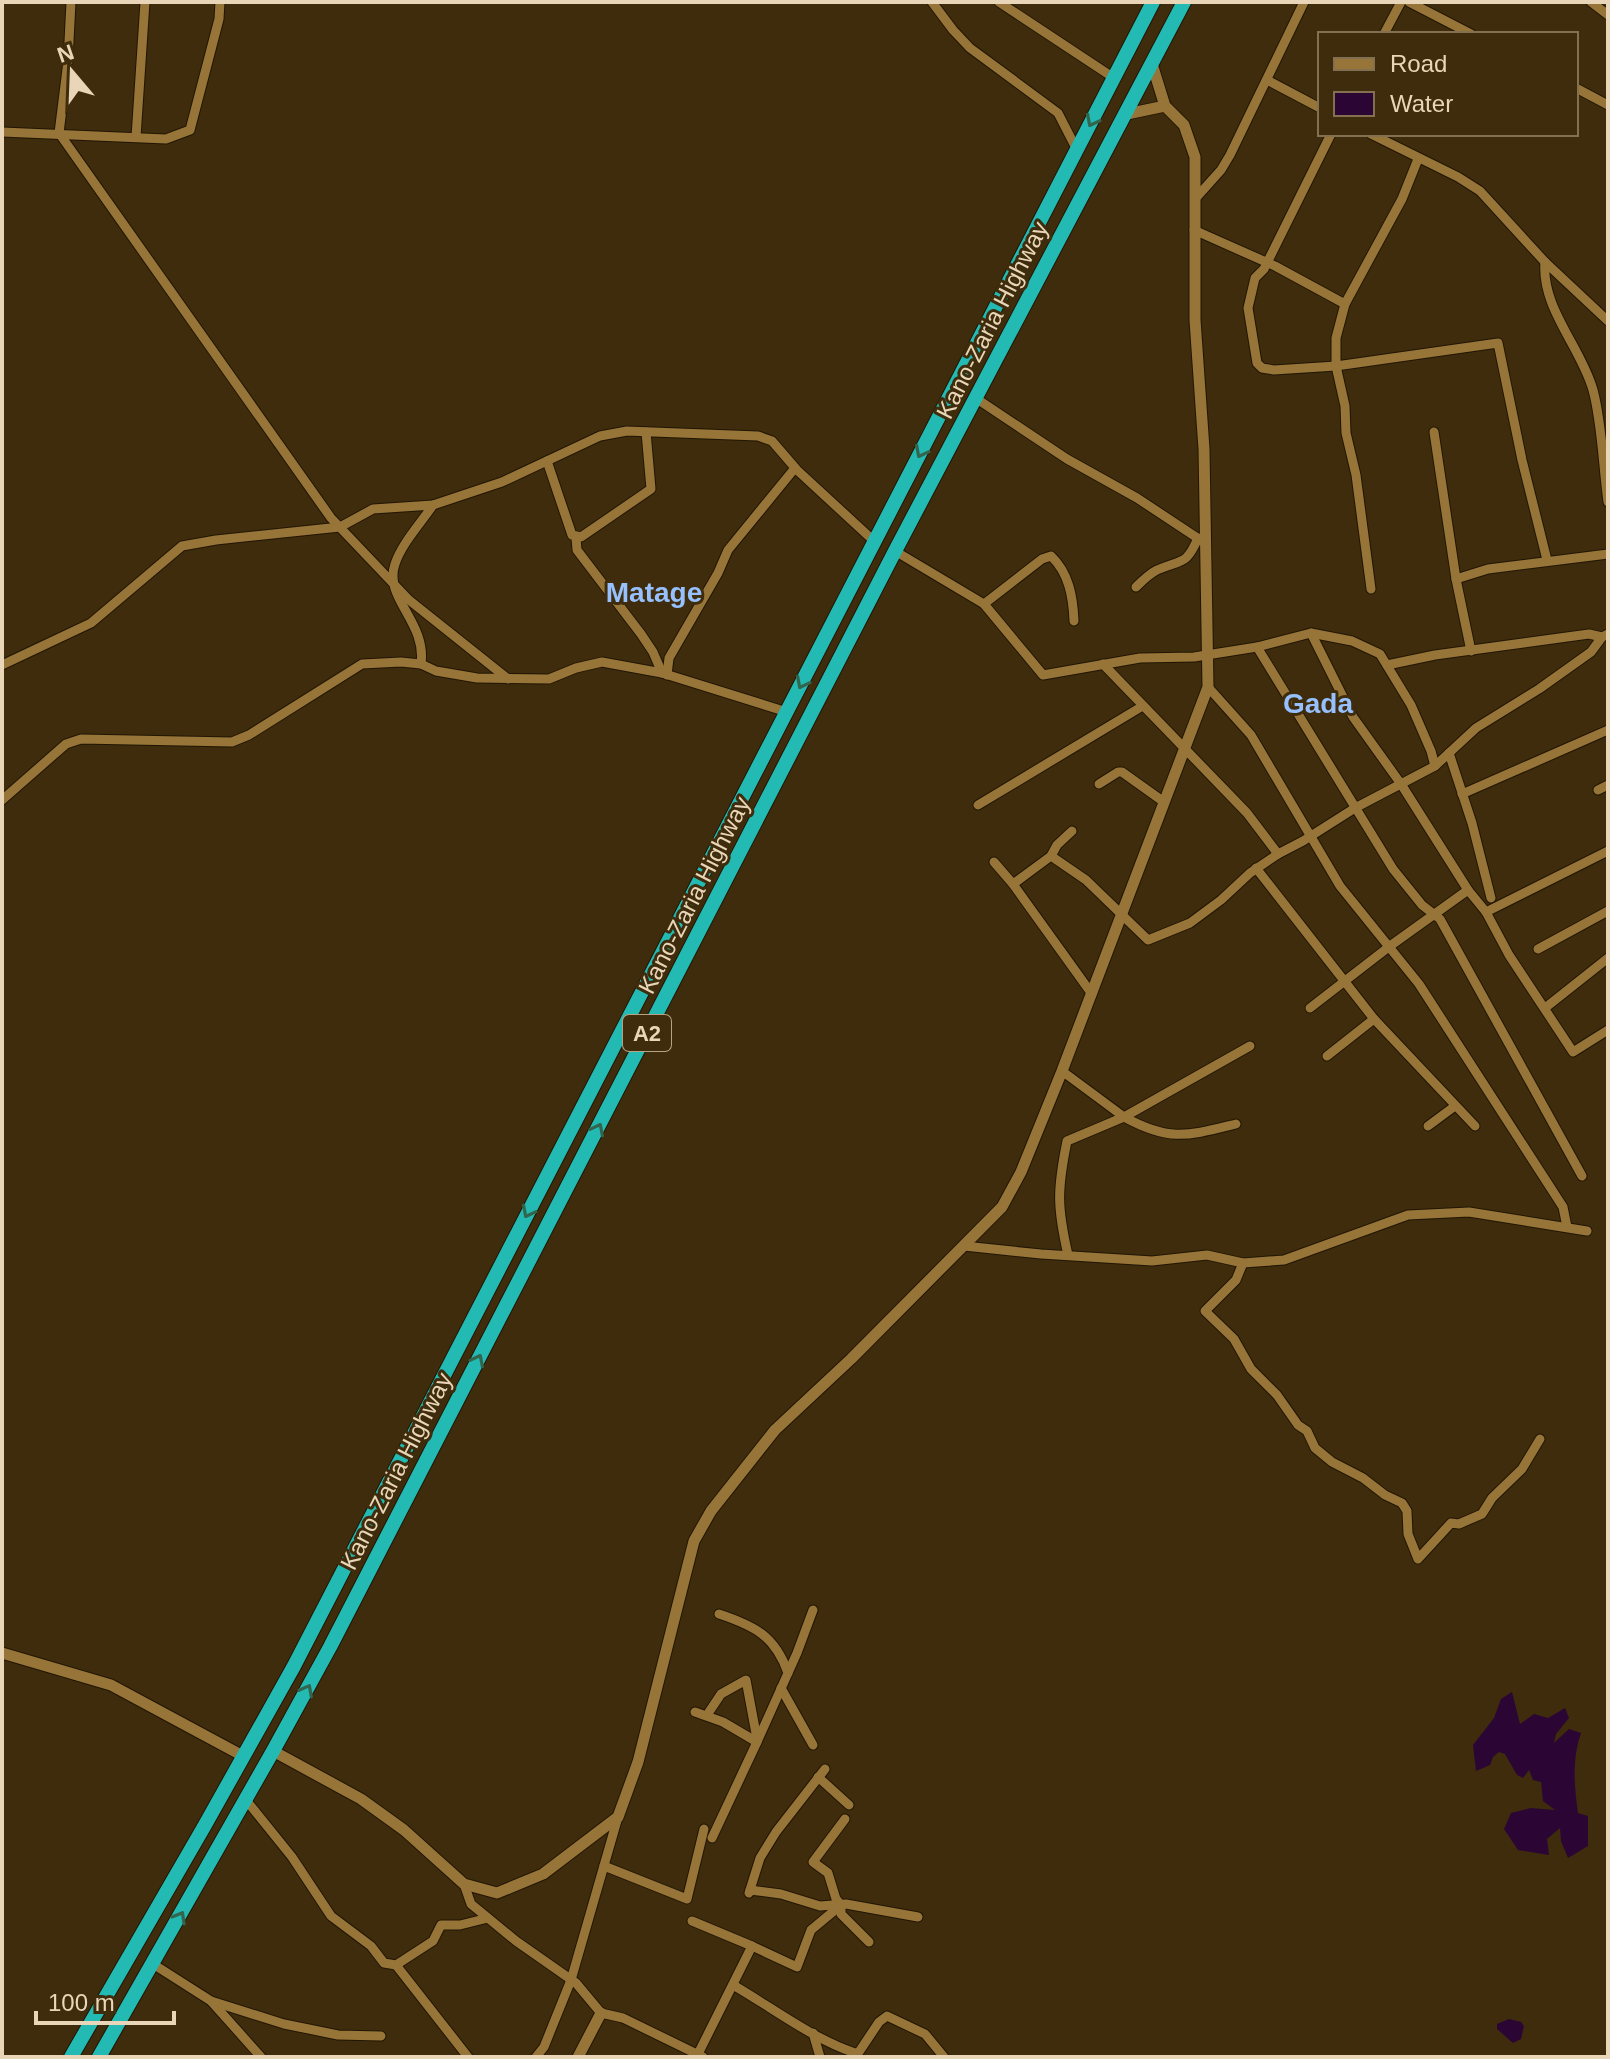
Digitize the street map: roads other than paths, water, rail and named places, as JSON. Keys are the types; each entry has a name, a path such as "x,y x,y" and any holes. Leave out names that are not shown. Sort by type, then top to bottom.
{"highway":[{"name":"Kano-Zaria Highway","path":"71,2057 301,1652 1153,2"},
{"name":"Kano-Zaria Highway","path":"99,2057 330,1647 895,551 1184,2"},
{"path":"1042,217 1064,228"}],"street":[{"path":"71,2 59,133 268,433 340,527 409,600 508,679"},
{"path":"136,137 145,2"},
{"path":"2,132 166,139 190,130 219,19 220,2"},
{"path":"932,2 970,48 1058,113 1077,150"},
{"path":"999,2 1114,78"},
{"path":"1195,199 1221,170 1304,2"},
{"path":"1385,32 1401,2"},
{"path":"1409,2 1467,32"},
{"path":"1591,2 1608,15"},
{"path":"536,2057 544,2047 571,1980 618,1817 638,1762 694,1541 711,1511 775,1430 851,1359 1002,1207 1021,1172 1062,1071 1208,687 1201,540 1195,157 1184,125 1165,106 1152,64"},
{"path":"1267,80 1318,107"},
{"path":"1578,89 1608,105"},
{"path":"1127,114 1165,106"},
{"path":"1330,136 1267,263 1255,278 1248,308 1257,363 1262,368 1274,370 1336,366 1498,343 1547,560"},
{"path":"1375,136 1480,191 1545,262 1608,321"},
{"path":"1371,589 1356,475 1336,366 1336,338 1345,304 1402,199 1418,159"},
{"path":"1194,230 1267,263 1345,304"},
{"path":"1545,262 1544,275 1555,310 1593,389 1608,502"},
{"path":"977,399 1067,459 1137,498 1201,540"},
{"path":"2,665 91,623 182,546 340,527 373,509 433,505 502,482 600,436 627,431 758,436 772,441 795,468 875,542"},
{"path":"576,538 651,489 646,432"},
{"path":"1434,432 1456,579 1471,651"},
{"path":"547,461 572,535 576,538 577,550 641,634 664,674"},
{"path":"664,674 669,658 728,550 795,468"},
{"path":"421,664 423,649 420,637 392,581 395,563 433,505"},
{"path":"1136,587 1155,571 1181,563 1201,540"},
{"path":"895,551 984,604 1043,675 1140,658 1194,657 1257,647 1311,633 1352,641 1380,654 1411,705 1435,766"},
{"path":"1456,579 1488,569 1608,554"},
{"path":"984,604 1042,559 1051,556 1069,584 1074,599 1074,621"},
{"path":"1311,633 1353,717 1401,784 1468,890 1486,912 1509,955 1573,1052 1608,1030"},
{"path":"1387,665 1435,655 1589,634 1605,635"},
{"path":"1051,856 1086,880 1148,940 1190,923 1256,868 1355,808 1435,766 1476,728 1591,652 1605,635"},
{"path":"1257,647 1393,869 1432,914 1440,919 1582,1176"},
{"path":"2,800 66,744 81,739 232,742 249,735 362,664 380,661 421,664 436,671 477,678 508,679 549,679 602,662 664,674 787,712"},
{"path":"1103,664 1141,707 1184,746 1247,813 1278,854"},
{"path":"1208,687 1251,735 1340,886 1419,984 1563,1207 1567,1227"},
{"path":"978,805 1141,707"},
{"path":"1462,794 1608,730"},
{"path":"1449,753 1491,898"},
{"path":"1099,784 1122,772 1164,802"},
{"path":"1598,790 1608,785"},
{"path":"1013,884 1051,856 1057,845 1072,831"},
{"path":"1486,912 1608,851"},
{"path":"994,862 1092,994"},
{"path":"1256,868 1374,1019 1475,1126"},
{"path":"1310,1008 1468,890"},
{"path":"1538,949 1608,911"},
{"path":"1545,1008 1608,958"},
{"path":"1327,1056 1374,1019"},
{"path":"1068,1255 1059,1215 1058,1183 1067,1141 1124,1117 1250,1046"},
{"path":"1062,1071 1124,1117 1149,1130 1168,1135 1192,1135 1236,1124"},
{"path":"1428,1126 1455,1106"},
{"path":"964,1246 1152,1261 1207,1255 1243,1263 1284,1260 1408,1215 1469,1212 1587,1231"},
{"path":"1243,1263 1236,1280 1205,1311 1234,1339 1251,1369 1277,1395 1298,1425 1307,1431 1322,1456 1402,1503 1407,1511 1408,1534 1418,1559 1451,1523 1459,1524 1482,1514 1492,1498 1522,1469 1540,1439"},
{"path":"712,1838 788,1673 813,1610"},
{"path":"719,1614 751,1624 766,1636 788,1673"},
{"path":"2,1653 111,1685 243,1756"},
{"path":"709,1712 721,1694 746,1680 757,1742"},
{"path":"781,1688 813,1745"},
{"path":"695,1712 723,1722 757,1742"},
{"path":"273,1751 372,1807 404,1830 464,1884 497,1893 543,1874 618,1817"},
{"path":"849,1805 822,1773 760,1858 749,1893 781,1894 820,1906 841,1905 918,1917"},
{"path":"246,1800 292,1857 331,1916 371,1946 384,1963 396,1965 433,1941 441,1925 460,1925 488,1918"},
{"path":"845,1819 813,1862 828,1873 841,1905 841,1914 869,1942"},
{"path":"604,1866 687,1899 704,1829"},
{"path":"464,1884 471,1904 571,1980 601,2013 623,2018 700,2056 752,1946"},
{"path":"692,1921 797,1967 811,1930 841,1905"},
{"path":"153,1964 211,2001 284,2024 338,2035 381,2036"},
{"path":"396,1965 468,2057"},
{"path":"733,1985 813,2033 855,2053 887,2016 925,2034 944,2057"},
{"path":"211,2001 261,2057"},
{"path":"578,2057 601,2013"},
{"path":"813,2033 820,2057"}],"water":[{"path":"1512,1692 1520,1724 1534,1714 1548,1718 1565,1708 1569,1718 1556,1734 1554,1743 1569,1729 1581,1733 1576,1753 1575,1782 1578,1813 1588,1816 1588,1846 1568,1858 1560,1828 1547,1839 1549,1855 1518,1850 1504,1829 1511,1813 1531,1808 1555,1810 1543,1801 1541,1782 1533,1780 1529,1770 1523,1778 1517,1775 1505,1754 1499,1752 1490,1765 1476,1771 1473,1745 1494,1718 1501,1699"},
{"path":"1509,2019 1524,2026 1521,2039 1513,2043 1497,2029 1497,2024"}],"district":[{"name":"Matage","path":"654,592"},
{"name":"Gada","path":"1318,703"}]}
